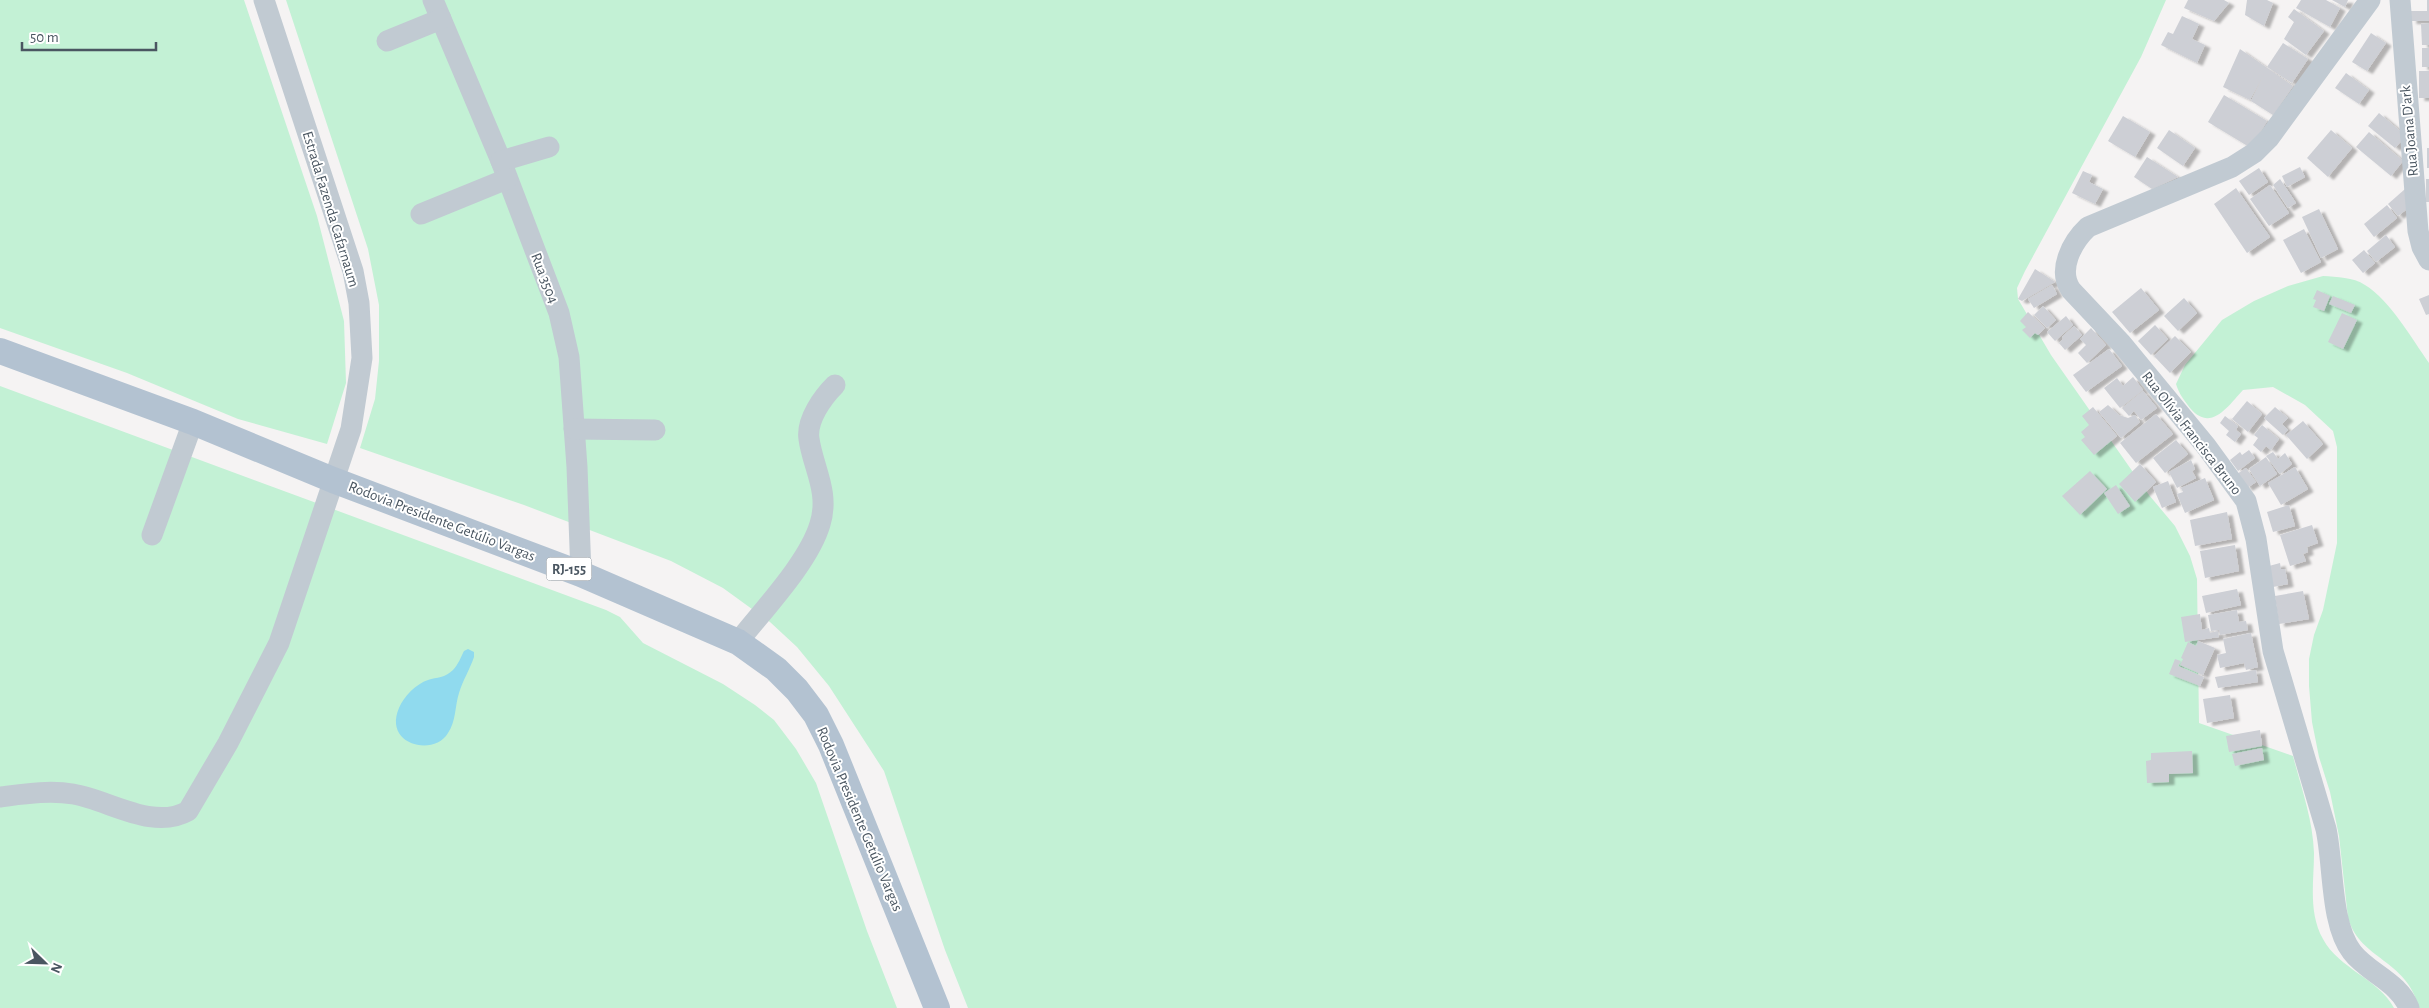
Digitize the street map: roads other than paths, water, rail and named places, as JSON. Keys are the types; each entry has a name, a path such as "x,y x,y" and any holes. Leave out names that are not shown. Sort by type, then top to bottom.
{"main road":[{"name":"Rodovia Presidente Getúlio Vargas","path":"0,351 193,422 333,480 581,574 738,642 776,668 816,715 831,745 937,1008"}],"street":[{"name":"Estrada Fazenda Cafarnaum","path":"0,797 43,792 73,794 136,813 163,818 178,817 188,811 228,743 279,643 351,429 358,395 362,358 359,303 353,271 264,0"},
{"name":"Rua Olívia Francisca Bruno","path":"2370,0 2304,92 2262,146 2232,167 2088,227 2077,239 2069,253 2066,279 2071,290 2121,343 2206,446 2246,501 2255,532 2273,651 2331,850 2335,901 2341,930 2352,952 2393,986 2409,1008"},
{"path":"2380,0 2399,5"},
{"name":"Rua Joana D'ark","path":"2399,5 2418,231 2422,246 2429,260"},
{"path":"387,41 437,10"},
{"name":"Rua 3504","path":"437,10 504,170 559,313 569,357 581,574"},
{"path":"421,214 549,147"},
{"path":"738,642 806,554 821,522 822,486 809,437 811,424 818,409 825,396 835,385"},
{"path":"152,535 193,422"},
{"path":"574,429 656,430"}],"water":[{"path":"468,649 474,652 474,657 461,688 451,729 441,740 432,744 412,743 404,738 398,731 396,721 399,708 404,699 419,684 450,673 464,651"}]}
